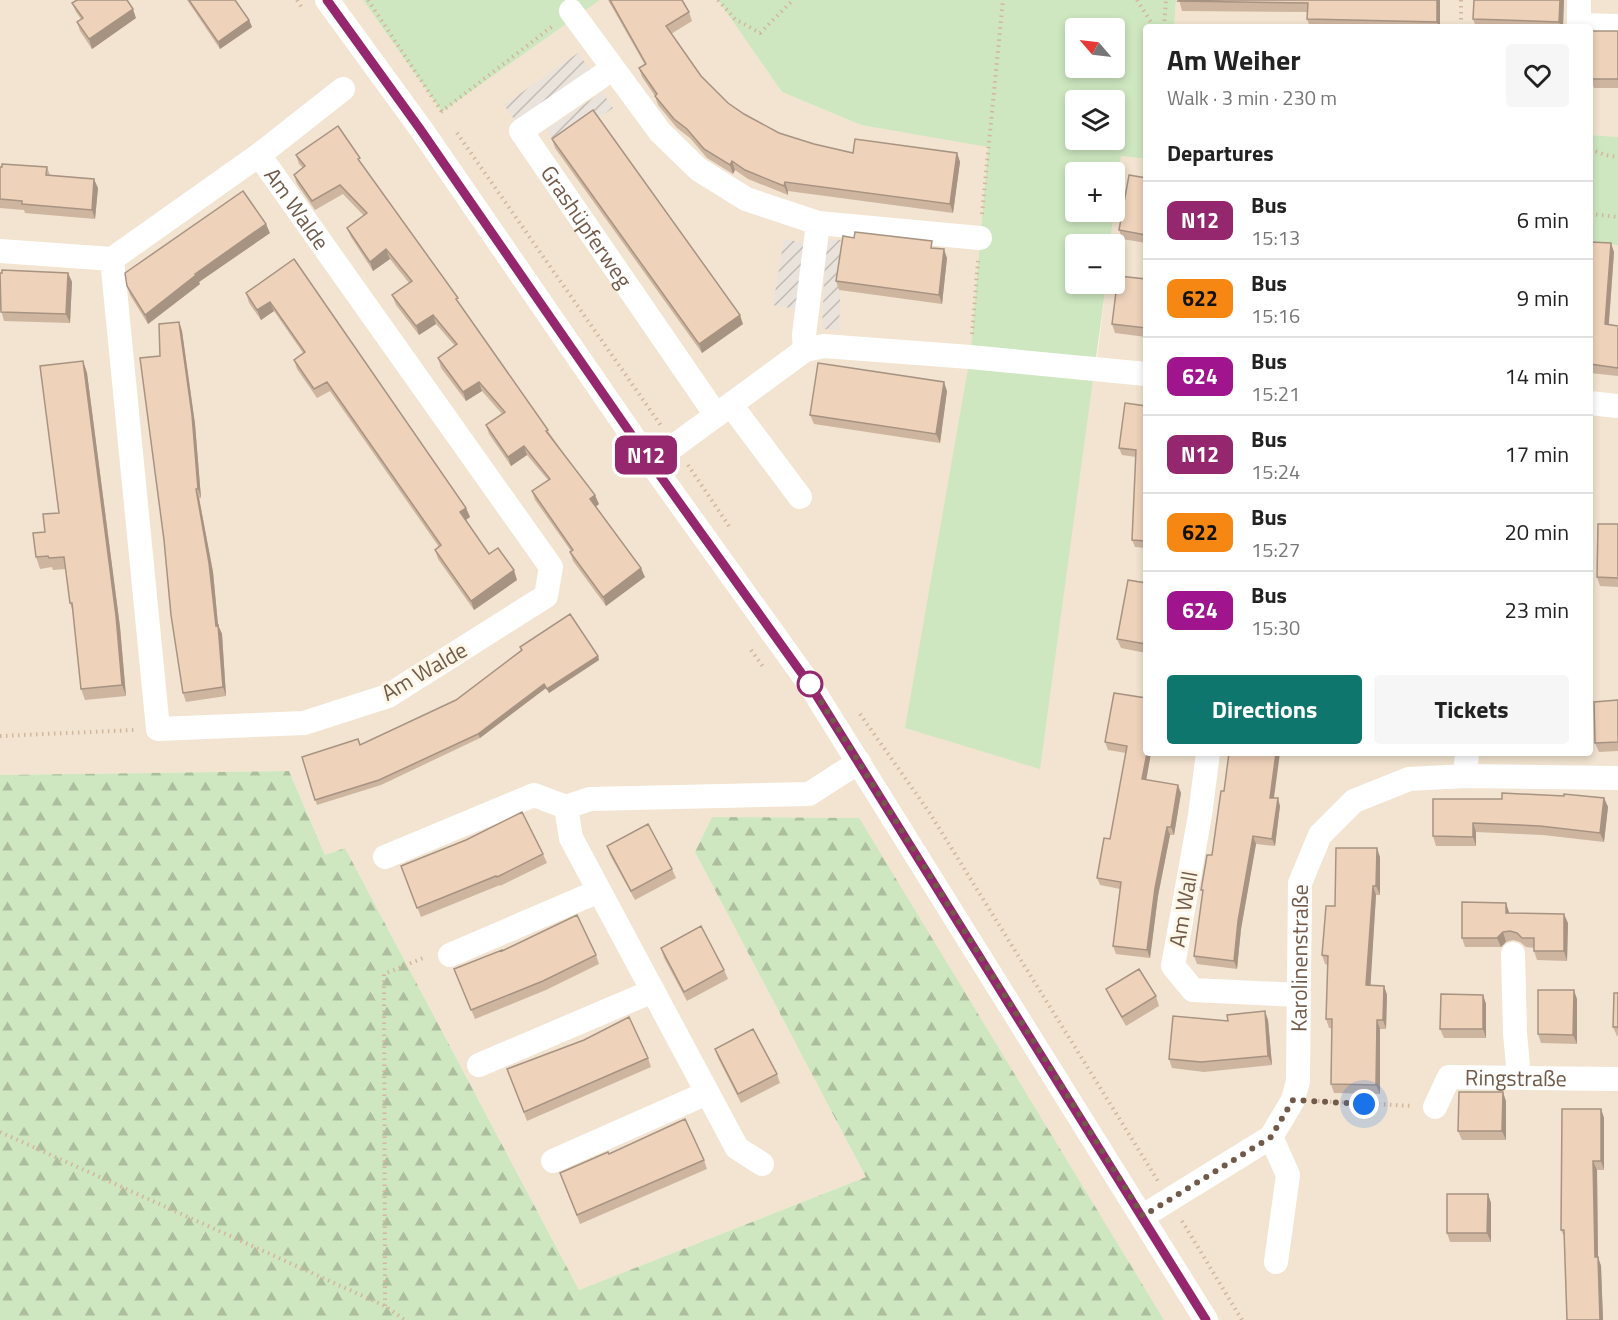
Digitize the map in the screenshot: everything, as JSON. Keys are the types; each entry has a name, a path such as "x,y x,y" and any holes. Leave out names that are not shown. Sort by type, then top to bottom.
{"street":[{"path":"327,0 427,139 651,463 810,685 1206,1320"},
{"path":"1579,0 1579,24"},
{"path":"571,11 660,132 698,169 746,200 818,223 980,238"},
{"path":"1593,26 1618,26"},
{"name":"Grashüpferweg","path":"612,69 521,131 724,410"},
{"name":"Am Walde","path":"112,259 259,155 343,89"},
{"name":"Am Walde","path":"158,729 304,723 388,696 546,596 551,567 259,155"},
{"path":"805,350 804,335 818,223"},
{"path":"0,251 112,259 158,729"},
{"path":"651,463 805,350 824,346 1143,374"},
{"path":"1593,403 1618,406"},
{"path":"724,410 800,497"},
{"name":"Am Wall","path":"1208,756 1200,815 1173,966 1193,990 1299,995"},
{"path":"385,856 534,795 566,807 590,799 809,794 859,762"},
{"name":"Karolinenstraße","path":"1143,1216 1271,1137 1293,1100 1298,1081 1300,883 1320,836 1354,801 1409,779 1466,765 1618,778"},
{"path":"566,807 572,837 599,891 737,1148 762,1164"},
{"path":"450,955 599,891"},
{"path":"1513,954 1515,1033 1519,1077"},
{"path":"479,1065 653,991"},
{"name":"Ringstraße","path":"1435,1107 1449,1077 1618,1079"},
{"path":"553,1161 707,1093"},
{"path":"1271,1137 1288,1175 1276,1262"}],"path":[{"path":"368,0 449,122"},
{"path":"718,0 735,19 760,33 793,0"},
{"path":"970,357 1003,0"},
{"path":"1137,0 1152,24"},
{"path":"1164,24 1166,0"},
{"path":"1461,0 1461,24"},
{"path":"442,112 571,11"},
{"path":"456,131 730,527"},
{"path":"1593,151 1618,156"},
{"path":"1593,214 1618,217"},
{"path":"751,649 770,676"},
{"path":"856,709 929,812 1242,1320"},
{"path":"0,736 158,729"},
{"path":"385,1306 384,974 433,955 450,955"},
{"path":"1293,1100 1435,1107"},
{"path":"0,1132 385,1306 405,1320"}],"shaded area":[{"path":"0,0 363,0 442,112 600,0 718,0 782,92 861,125 988,146 970,357 1096,369 1105,294 1125,294 1125,234 1111,234 1113,222 1125,222 1125,162 1120,162 1121,156 1143,159 1143,756 1593,756 1593,243 1618,245 1618,1320 1164,1320 858,818 712,817 695,852 866,1177 579,1290 345,848 325,855 289,771 0,775"},
{"path":"1176,0 1618,0 1618,137 1593,135 1593,24 1174,24"},
{"path":"578,53 591,71 517,123 504,105"},
{"path":"602,92 613,108 557,146 546,130"},
{"path":"784,239 806,243 796,309 773,305"},
{"path":"826,240 842,240 839,330 822,329"}],"green space":[{"path":"363,0 600,0 442,112"},
{"path":"718,0 1176,0 1174,24 1143,24 1143,159 1121,156 1120,162 1065,162 1065,222 1113,222 1111,234 1065,234 1065,294 1105,294 1040,769 905,728 970,357 988,147 861,125 782,92"},
{"path":"1593,135 1618,137 1618,245 1593,243"},
{"path":"289,771 325,855 345,848 579,1290 866,1177 695,852 712,817 859,818 1164,1320 0,1320 0,775"}],"building":[{"path":"77,0 127,0 133,9 89,39 77,22 83,18 72,3"},
{"path":"189,0 235,0 249,20 218,42"},
{"path":"610,0 682,0 689,12 666,26 701,76 728,103 779,133 853,153 855,139 957,153 950,204 785,182 784,186 745,170 732,161 730,165 704,149 655,96 657,94 639,68 646,64"},
{"path":"1179,0 1437,0 1437,22 1307,19 1308,3"},
{"path":"1474,0 1560,0 1559,22 1473,19"},
{"path":"1593,31 1618,31 1618,79 1593,79"},
{"path":"593,110 740,315 699,344 552,139"},
{"path":"338,126 360,158 358,159 458,298 456,299 548,430 546,431 595,495 590,499 641,568 603,597 570,552 573,550 532,491 550,479 524,446 508,457 486,425 505,412 479,382 463,392 438,358 457,344 433,315 416,326 392,295 412,281 386,249 370,262 347,228 367,213 340,185 312,201 294,175 305,166 296,155"},
{"path":"2,164 47,167 46,175 94,179 92,210 22,204 22,201 0,199 0,167"},
{"path":"1129,175 1143,177 1143,234 1119,230 1120,222 1125,222 1125,197"},
{"path":"243,191 266,224 195,274 145,315 127,286 125,273"},
{"path":"855,232 932,241 931,248 944,249 939,295 836,281 843,236 854,238"},
{"path":"1593,242 1611,243 1605,324 1618,326 1618,368 1593,364"},
{"path":"294,259 466,508 460,512 489,554 498,548 514,570 471,601 435,550 441,545 327,382 314,389 294,360 305,352 270,302 257,310 246,293"},
{"path":"2,270 68,273 66,314 1,312 0,273"},
{"path":"1125,277 1143,279 1143,328 1112,324 1116,294 1125,294"},
{"path":"179,322 192,415 198,489 196,489 209,563 216,626 218,625 223,687 183,693 171,615 164,540 140,358 160,356 159,324"},
{"path":"83,361 116,616 122,685 81,689 72,603 70,603 64,557 36,557 33,533 45,532 43,514 59,513 40,366"},
{"path":"818,363 944,382 936,434 810,415"},
{"path":"1125,403 1143,406 1143,541 1132,540 1136,450 1119,448"},
{"path":"1598,524 1618,524 1618,578 1597,577"},
{"path":"1128,580 1143,582 1143,643 1117,639"},
{"path":"570,614 598,656 547,689 544,684 478,734 379,780 315,800 302,757 358,739 360,745 456,700 522,650 520,647"},
{"path":"1114,693 1143,698 1143,756 1146,756 1142,779 1178,785 1171,827 1167,827 1155,888 1147,950 1113,946 1121,882 1097,878 1104,838 1110,839 1127,746 1105,742"},
{"path":"1618,700 1618,742 1595,743 1594,702"},
{"path":"1229,756 1276,756 1270,798 1278,798 1272,839 1253,836 1238,921 1234,961 1194,956 1207,855 1212,855 1221,791 1224,791"},
{"path":"1502,793 1564,796 1564,794 1604,798 1600,833 1540,826 1473,823 1473,837 1433,836 1433,799 1502,799"},
{"path":"522,812 543,854 497,877 417,908 401,866 466,840"},
{"path":"648,824 672,869 631,891 607,846"},
{"path":"1336,848 1377,848 1376,886 1373,886 1366,985 1384,986 1383,1020 1377,1020 1376,1085 1331,1084 1332,1019 1326,1019 1328,956 1322,955 1326,906 1335,906"},
{"path":"1462,902 1506,903 1506,913 1564,914 1564,951 1534,951 1534,938 1522,938 1510,931 1503,932 1497,938 1462,938"},
{"path":"577,915 596,955 543,981 471,1010 454,969 502,951"},
{"path":"701,926 724,970 684,992 661,948"},
{"path":"1139,969 1156,996 1122,1017 1106,989"},
{"path":"1538,990 1574,990 1573,1035 1538,1034"},
{"path":"1614,993 1618,993 1618,1027 1613,1027"},
{"path":"1441,994 1483,995 1483,1029 1440,1029"},
{"path":"1265,1011 1268,1056 1201,1062 1169,1059 1173,1016 1228,1021 1227,1015"},
{"path":"629,1017 648,1058 524,1112 507,1069 584,1040"},
{"path":"753,1029 777,1074 738,1094 715,1049"},
{"path":"1459,1092 1503,1092 1502,1131 1458,1131"},
{"path":"1562,1109 1601,1109 1601,1161 1593,1161 1595,1257 1598,1257 1600,1320 1567,1320 1564,1230 1561,1230"},
{"path":"685,1119 704,1160 577,1215 560,1173 608,1152 609,1154"},
{"path":"1447,1194 1488,1194 1487,1233 1447,1233"}],"bus line":[{"name":"N12","path":"327,0 420,129 651,463 810,685 1206,1320"}],"route":[{"path":"810,684 1143,1216 1271,1137 1293,1100 1364,1104"}]}
